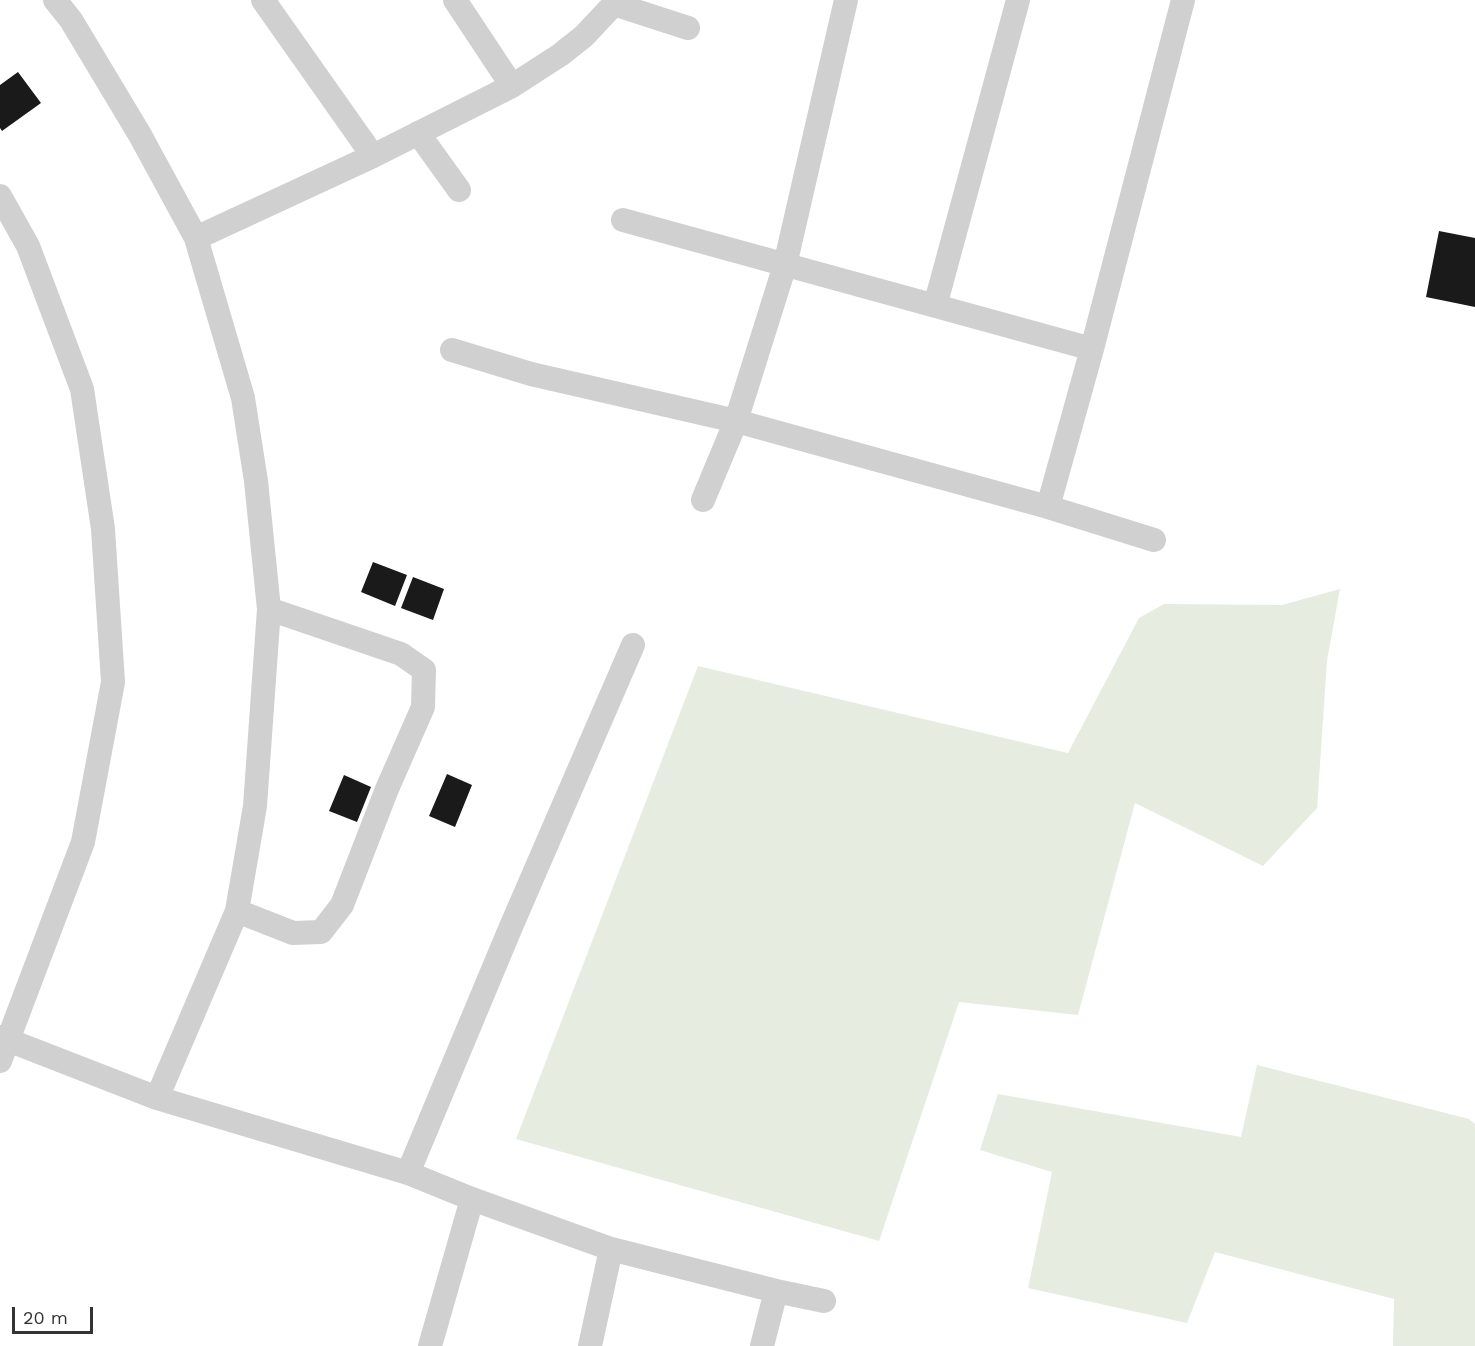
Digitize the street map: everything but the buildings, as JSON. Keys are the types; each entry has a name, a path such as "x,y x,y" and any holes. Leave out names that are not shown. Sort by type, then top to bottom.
{"street":[{"path":"55,0 71,20 140,135 196,238 243,398 256,481 269,609 255,806 237,911 157,1098"},
{"path":"262,0 373,156"},
{"path":"455,0 512,86"},
{"path":"703,500 736,420 785,265 846,0"},
{"path":"935,306 1018,0"},
{"path":"1048,507 1092,349 1183,0"},
{"path":"196,238 373,156 512,86 560,55 584,36 615,2 688,28"},
{"path":"418,134 459,190"},
{"path":"0,196 28,246 82,389 103,529 113,682 83,842 3,1046 157,1098 408,1173 472,1199 611,1249 824,1301"},
{"path":"624,220 1092,349"},
{"path":"452,350 531,374 736,420 1048,507 1154,540"},
{"path":"237,911 293,933 321,932 342,905 387,789 423,708 424,670 401,654 269,609"},
{"path":"408,1173 514,918 633,645"},
{"path":"430,1346 472,1199"},
{"path":"590,1346 611,1249"},
{"path":"762,1346 776,1291"}],"shaded area":[{"path":"1340,589 1327,661 1317,808 1263,866 1135,803 1078,1015 959,1002 879,1241 516,1139 698,666 1068,753 1139,618 1164,604 1282,605"},
{"path":"1257,1065 1469,1119 1475,1124 1475,1346 1393,1346 1394,1299 1215,1252 1187,1323 1028,1288 1052,1172 980,1150 998,1094 1241,1137"}]}
